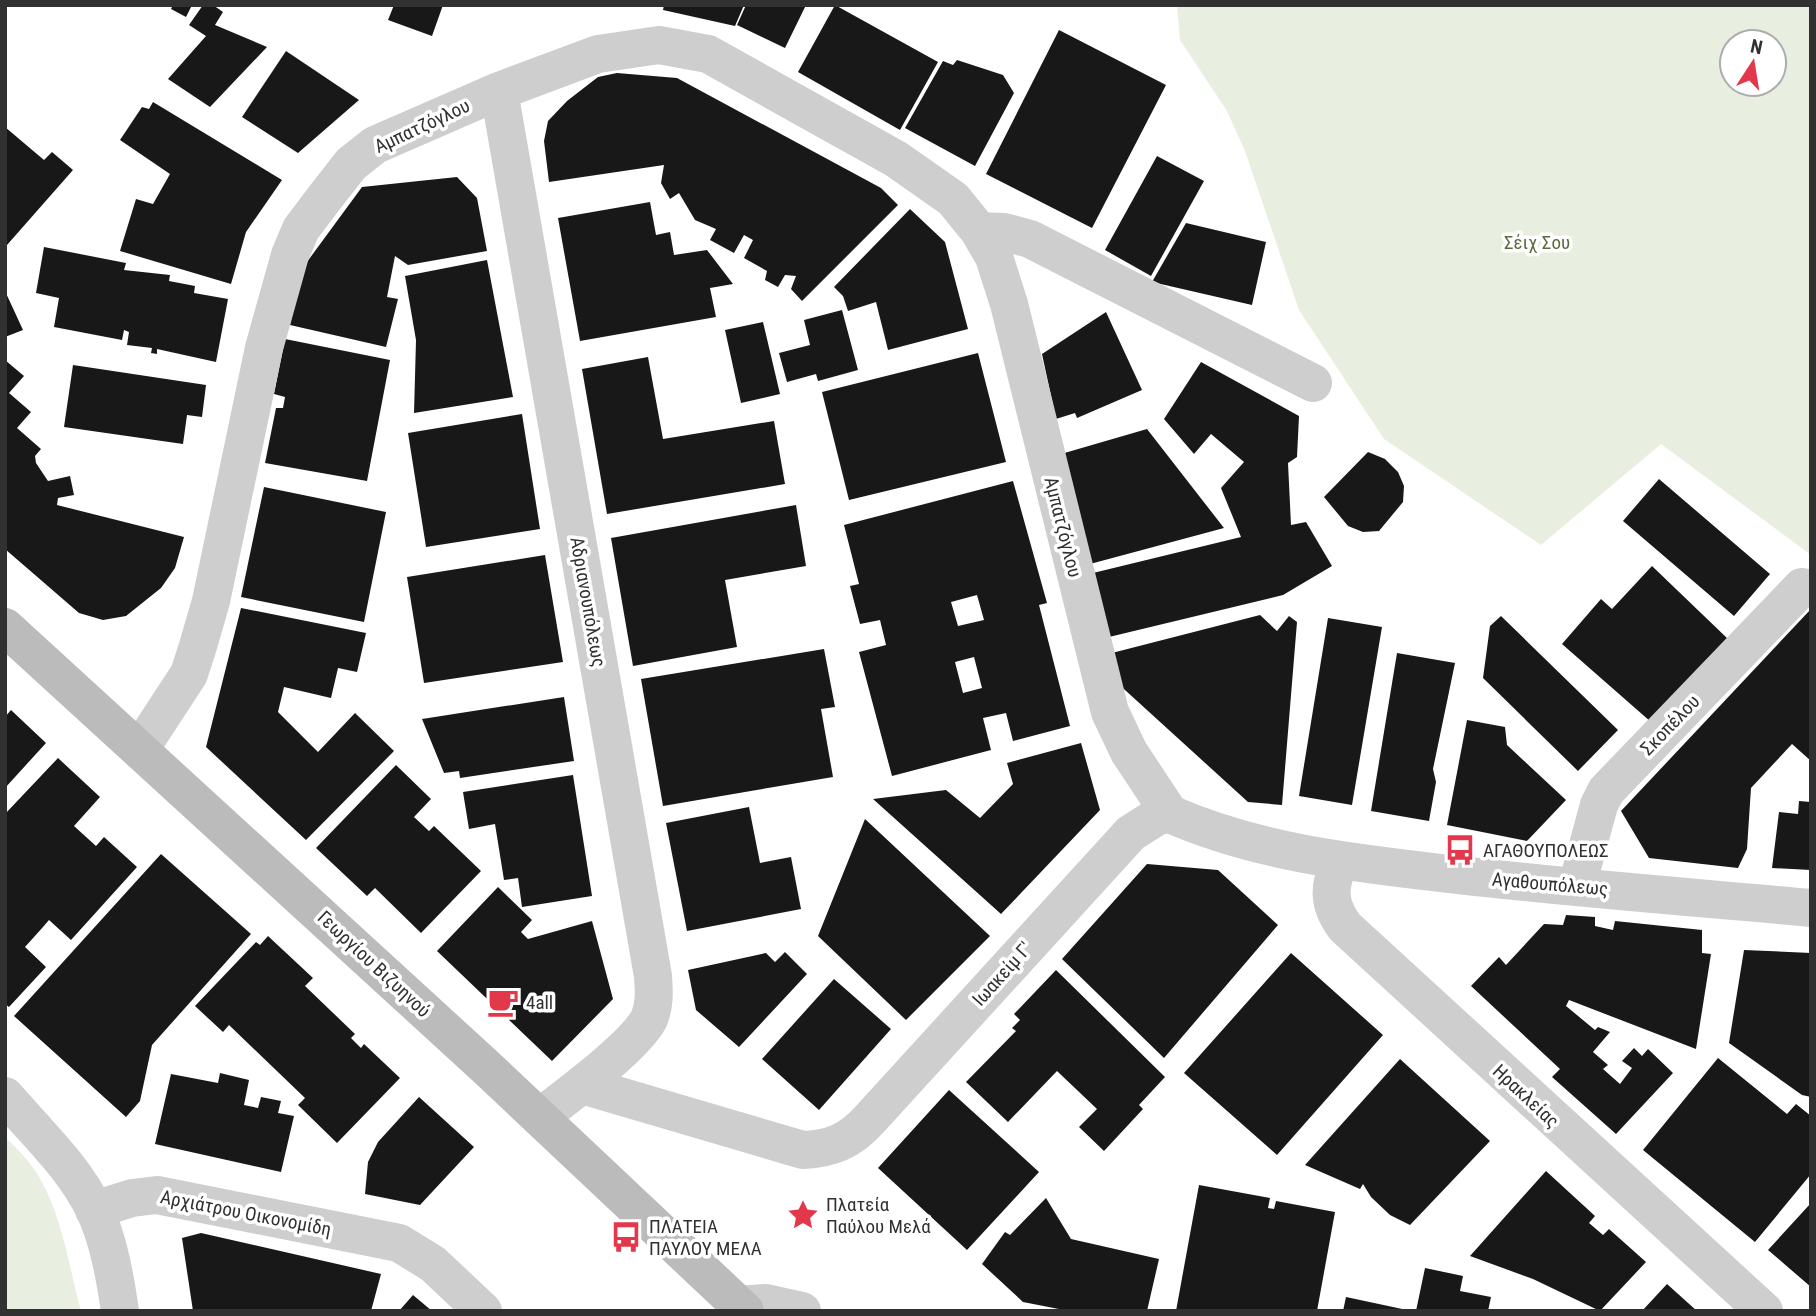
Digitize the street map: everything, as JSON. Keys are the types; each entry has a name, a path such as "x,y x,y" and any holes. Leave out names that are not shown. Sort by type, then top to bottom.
{"street":[{"name":"Αμπατζόγλου","path":"140,749 188,674 198,646 211,601 264,348 280,287 302,229 351,164 375,145 499,91 598,54 628,47 659,45 708,54 925,177 953,199 979,231 994,257 1009,304 1106,699 1129,752 1170,814"},
{"name":"Αδριανουπόλεως","path":"499,91 653,976 654,1000 645,1024 582,1085"},
{"path":"979,231 1004,232 1030,239 1314,383"},
{"name":"Σκοπέλου","path":"1577,887 1599,804 1606,791 1802,587"},
{"name":"Γεωργίου Βιζυηνού","path":"5,627 540,1117 741,1308"},
{"name":"Ιωακείμ Γ'","path":"582,1085 803,1150 821,1149 841,1143 869,1120 1131,833 1158,816 1170,814"},
{"name":"Αγαθουπόλεως","path":"1170,814 1243,842 1340,860 1577,887 1811,908"},
{"name":"Ηρακλείας","path":"1340,860 1334,875 1330,902 1345,927 1764,1311"},
{"path":"540,1117 582,1085"},
{"path":"5,1096 82,1188 94,1210 107,1244 120,1311"},
{"name":"Αρχιάτρου Οικονομίδη","path":"94,1210 132,1198 157,1195 399,1243 427,1259 483,1311"},
{"path":"741,1308 766,1303 802,1311"}],"green space":[{"name":"Σέιχ Σου","path":"1177,5 1811,5 1811,555 1661,444 1541,545 1384,439 1299,310 1245,151 1227,111 1180,40"},
{"path":"5,1137 31,1165 50,1198 81,1311 5,1311"}],"building":[{"path":"173,5 192,5 186,17 171,9"},
{"path":"203,5 213,5 223,12 215,25 267,47 210,107 168,79 206,36 189,25"},
{"path":"394,5 443,5 432,36 388,20"},
{"path":"664,5 744,5 735,26 663,10"},
{"path":"746,5 806,5 785,48 737,25"},
{"path":"835,5 938,62 900,130 798,72"},
{"path":"1059,30 1166,85 1092,228 986,174"},
{"path":"286,51 359,100 298,153 242,117"},
{"path":"957,60 1003,75 1014,93 975,166 905,128 943,61 953,65"},
{"path":"617,73 677,78 881,188 898,205 802,301 791,289 796,276 785,275 778,287 765,280 767,271 744,258 753,240 744,235 734,253 710,240 716,229 695,220 679,193 670,199 661,183 664,165 549,182 544,141 548,121 567,101 598,77"},
{"path":"153,102 282,180 246,232 231,284 120,251 136,199 153,204 170,174 120,140 142,107 149,109"},
{"path":"5,127 44,160 52,152 73,170 7,245"},
{"path":"1157,156 1204,181 1151,276 1105,250"},
{"path":"457,177 477,198 487,251 408,265 395,256 387,297 398,299 386,347 290,325 304,266 362,187"},
{"path":"650,202 656,235 670,232 674,255 707,250 733,284 710,288 716,317 580,341 558,218"},
{"path":"910,209 945,242 968,329 888,350 876,302 848,311 843,296 834,287"},
{"path":"1186,223 1266,242 1252,305 1152,282"},
{"path":"44,247 126,263 124,270 170,275 169,281 195,286 194,293 228,299 216,362 157,349 157,354 151,353 152,348 127,345 129,332 124,330 122,340 54,327 59,298 36,293"},
{"path":"487,260 513,397 414,413 416,340 405,276"},
{"path":"5,291 23,330 5,337"},
{"path":"842,310 858,370 818,381 816,374 787,382 779,353 810,345 804,320"},
{"path":"1106,312 1142,390 1077,418 1075,413 1056,419 1042,354"},
{"path":"763,322 780,394 741,403 725,330"},
{"path":"285,339 390,360 367,481 265,463 276,408 283,408 285,397 274,394"},
{"path":"978,353 1006,462 849,500 822,392"},
{"path":"648,357 663,439 774,421 785,484 607,514 582,369"},
{"path":"5,360 24,376 9,393 31,412 17,428 41,449 35,456 36,463 48,481 70,476 74,495 58,498 57,505 184,537 175,568 161,588 126,616 103,620 79,613 5,549"},
{"path":"1201,362 1299,416 1297,457 1288,463 1291,525 1306,522 1332,566 1283,595 1109,637 1093,573 1241,537 1221,488 1244,462 1211,434 1194,454 1164,419"},
{"path":"73,365 206,385 202,417 187,415 183,444 64,427"},
{"path":"522,414 540,529 426,547 408,433"},
{"path":"1147,429 1224,528 1090,564 1061,454"},
{"path":"1368,452 1385,459 1398,472 1404,486 1403,502 1379,531 1363,532 1348,526 1324,497"},
{"path":"1659,479 1770,574 1734,616 1623,521"},
{"path":"1013,481 1047,603 1039,605 1070,726 1013,741 1006,713 983,718 991,750 892,776 859,652 886,645 880,620 860,624 850,586 859,584 844,525","holes":["977,595 984,620 958,626 951,602","974,657 982,688 963,693 955,662"]},
{"path":"264,487 386,512 364,622 241,597"},
{"path":"796,505 806,566 725,580 737,647 633,666 611,538"},
{"path":"545,555 563,662 424,683 407,577"},
{"path":"1652,566 1728,639 1651,722 1562,644 1601,599 1612,609"},
{"path":"241,608 366,633 357,672 338,668 331,698 284,687 278,712 318,752 355,713 394,751 306,840 206,747"},
{"path":"1811,609 1811,761 1792,744 1751,788 1747,849 1738,868 1649,858 1621,811"},
{"path":"1260,615 1277,631 1289,616 1297,622 1282,805 1248,802 1114,680 1108,654"},
{"path":"1501,616 1618,730 1578,771 1483,678 1490,626"},
{"path":"1328,618 1382,627 1352,805 1299,796"},
{"path":"824,649 835,707 821,709 833,777 663,806 641,679"},
{"path":"1397,653 1455,663 1433,769 1436,782 1429,821 1371,811"},
{"path":"564,697 574,761 460,778 459,771 444,773 422,719"},
{"path":"11,710 46,743 5,788 5,717"},
{"path":"1467,720 1505,727 1507,745 1566,800 1527,841 1447,825"},
{"path":"1081,743 1100,810 1001,914 873,799 946,790 980,818 1013,784 1007,763"},
{"path":"58,758 100,797 74,826 96,846 104,837 137,867 71,940 49,920 25,947 46,967 9,1007 5,1004 5,814"},
{"path":"396,765 431,799 414,817 429,831 434,826 481,871 421,933 375,888 367,896 316,848"},
{"path":"573,775 592,896 522,907 518,878 504,880 495,824 469,829 463,792"},
{"path":"1799,801 1811,802 1811,870 1772,868 1779,812 1798,814"},
{"path":"749,807 760,863 791,857 801,909 687,931 666,823"},
{"path":"865,819 990,936 906,1020 818,936"},
{"path":"161,854 251,934 152,1045 140,1101 126,1117 14,1016"},
{"path":"1147,864 1218,870 1278,925 1164,1058 1062,959"},
{"path":"498,887 532,920 521,932 528,939 592,921 613,999 552,1061 437,951"},
{"path":"1566,915 1595,917 1595,926 1613,930 1615,921 1702,930 1702,953 1711,954 1696,1049 1569,1000 1566,1006 1595,1030 1598,1027 1610,1032 1593,1052 1608,1065 1603,1069 1620,1084 1632,1068 1622,1061 1634,1048 1642,1056 1648,1049 1673,1073 1616,1134 1552,1077 1560,1069 1471,986 1499,957 1506,965 1544,924 1563,925"},
{"path":"268,936 313,978 305,986 355,1034 351,1038 361,1048 364,1044 400,1078 337,1143 298,1105 305,1098 229,1025 223,1032 195,1006 256,942 260,945"},
{"path":"1744,950 1811,953 1811,1097 1802,1095 1729,1043"},
{"path":"785,952 807,974 739,1047 696,1010 688,970 766,953 775,962"},
{"path":"1291,953 1383,1035 1277,1155 1184,1073"},
{"path":"1056,970 1165,1077 1139,1105 1143,1109 1104,1151 1079,1127 1097,1109 1057,1071 1008,1122 966,1082 1016,1031 1012,1028 1020,1020 1014,1014"},
{"path":"834,979 891,1029 819,1110 762,1059"},
{"path":"1718,1058 1787,1114 1796,1104 1811,1116 1811,1174 1755,1242 1643,1150"},
{"path":"1400,1059 1490,1141 1410,1225 1390,1215 1371,1197 1363,1184 1360,1189 1305,1165"},
{"path":"220,1073 249,1080 244,1105 258,1108 261,1097 281,1101 278,1113 294,1116 281,1172 155,1144 171,1074 218,1083"},
{"path":"949,1090 1039,1172 967,1250 878,1168"},
{"path":"419,1097 474,1147 420,1205 365,1194 368,1162 378,1142"},
{"path":"1546,1171 1595,1216 1589,1223 1603,1235 1609,1229 1646,1262 1600,1311 1533,1279 1470,1256"},
{"path":"1199,1185 1270,1198 1268,1208 1274,1209 1276,1201 1335,1212 1317,1311 1176,1311"},
{"path":"1046,1198 1071,1239 1159,1259 1147,1311 1069,1311 1023,1302 982,1264 1005,1232 1010,1235"},
{"path":"1811,1203 1811,1287 1768,1250"},
{"path":"201,1233 381,1274 371,1311 193,1311 182,1238"},
{"path":"1425,1268 1463,1276 1460,1291 1491,1297 1488,1311 1416,1311"},
{"path":"1667,1284 1697,1311 1642,1311"},
{"path":"413,1295 432,1311 399,1311"},
{"path":"1346,1297 1407,1310 1407,1311 1343,1311"}],"place":[{"name":"ΑΓΑΘΟΥΠΟΛΕΩΣ","path":"1460,850"},
{"name":"4all","path":"503,1002"},
{"name":"Πλατεία Παύλου Μελά","path":"803,1215"},
{"name":"ΠΛΑΤΕΙΑ ΠΑΥΛΟΥ ΜΕΛΑ","path":"626,1237"}]}
